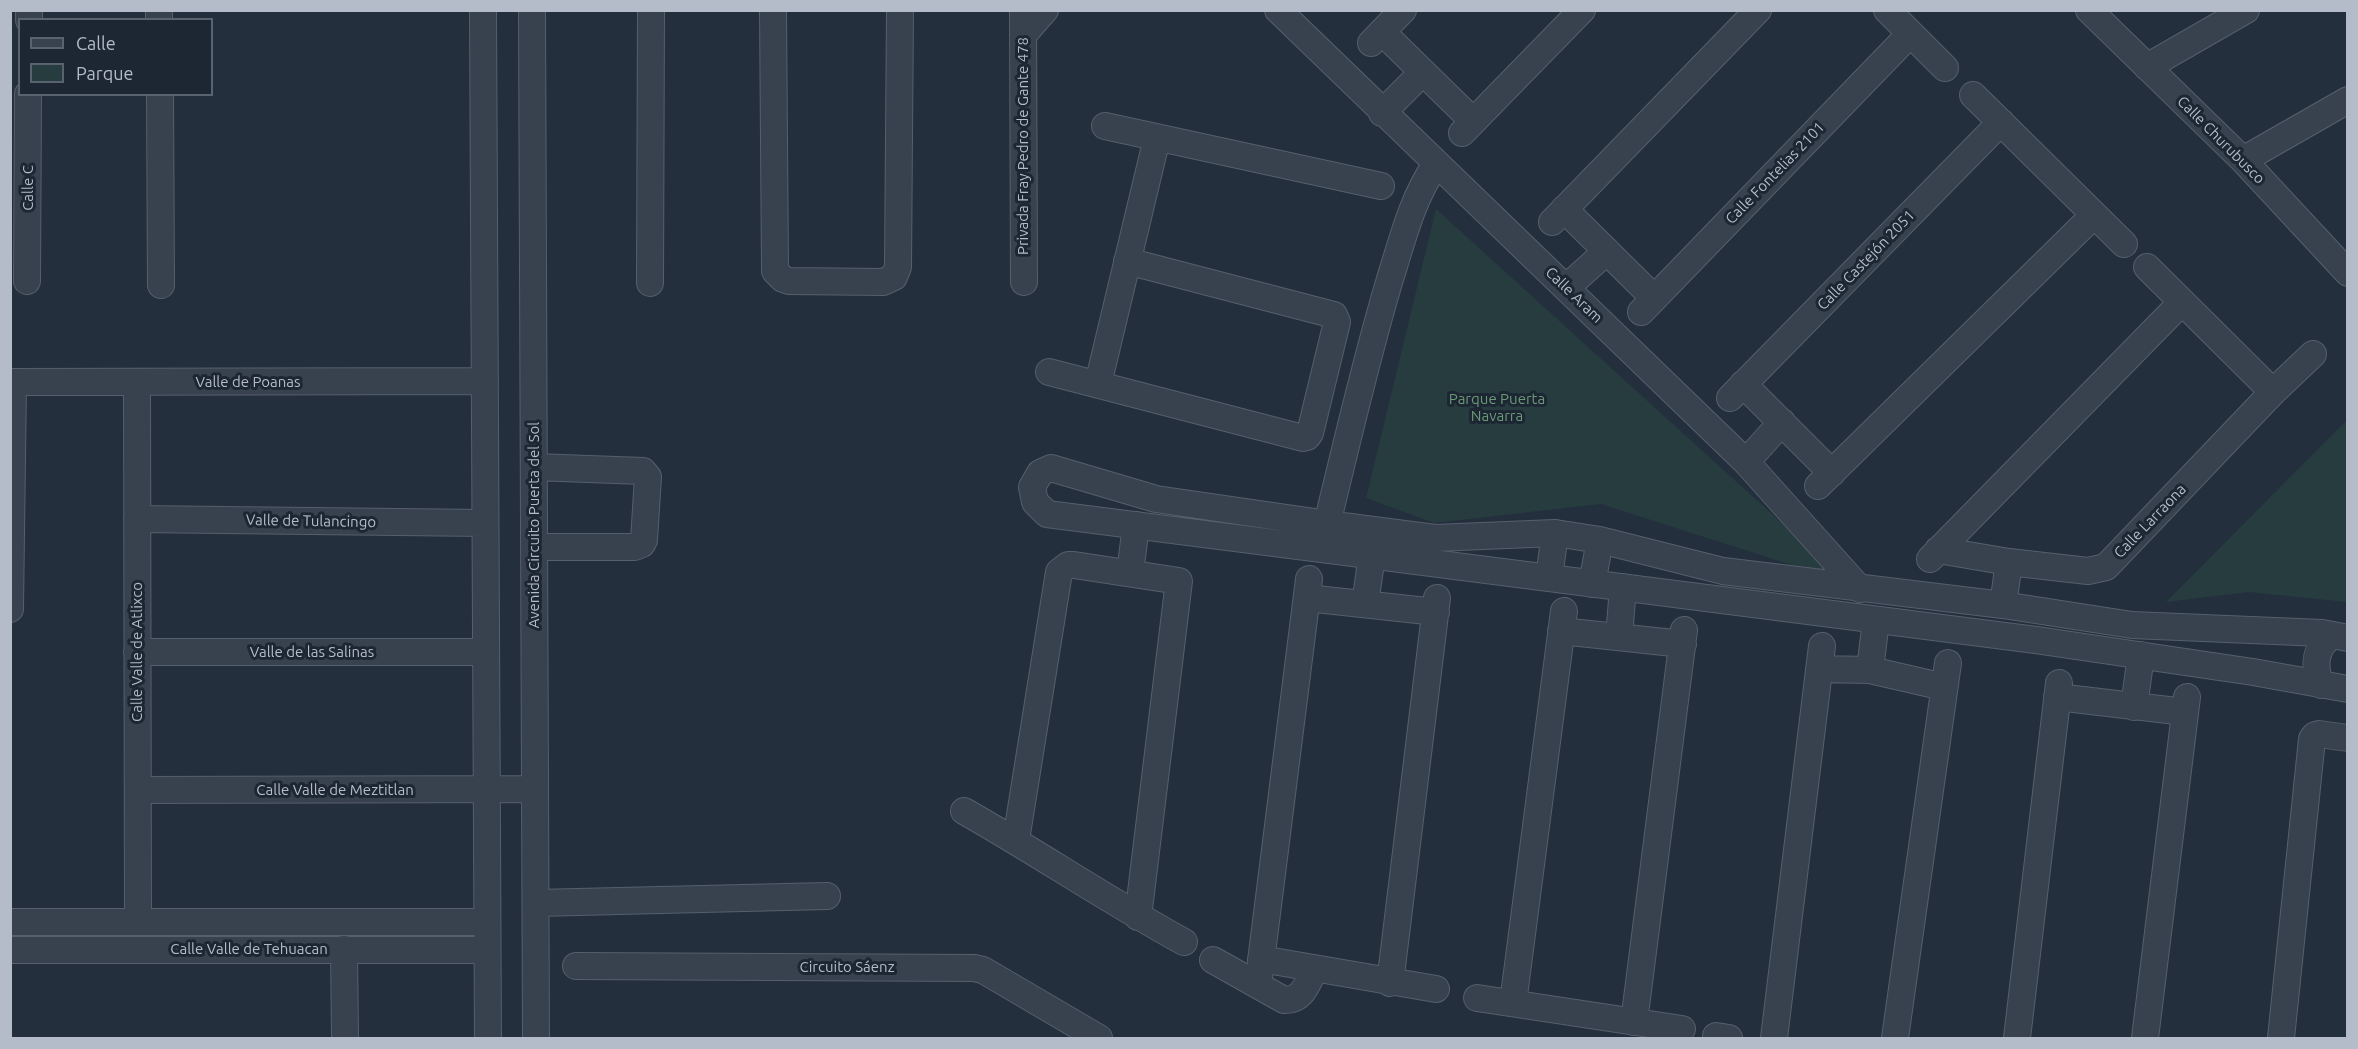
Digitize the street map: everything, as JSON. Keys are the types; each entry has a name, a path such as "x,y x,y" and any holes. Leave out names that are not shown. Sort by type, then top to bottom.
{"street":[{"path":"483,10 488,1038"},
{"name":"Avenida Circuito Puerta del Sol","path":"532,10 533,789 536,1038"},
{"path":"650,283 651,10"},
{"path":"773,10 774,271 789,281 882,282 894,278 898,267 900,10"},
{"path":"1023,23 1045,10"},
{"name":"Calle Aram","path":"1278,10 1382,113 1567,287 1746,462 1860,589"},
{"path":"1403,10 1377,38 1423,72 1468,127 1582,10"},
{"path":"1567,287 1607,251 1558,215 1758,10"},
{"path":"1887,10 1945,68"},
{"name":"Calle Churubusco","path":"2089,10 2242,160 2344,266"},
{"path":"2147,67 2246,10"},
{"name":"Privada Fray Pedro de Gante 478","path":"1023,23 1024,282"},
{"name":"Calle Fontelias 2101","path":"1607,251 1647,305 1910,34"},
{"path":"1382,113 1423,72"},
{"path":"1973,95 2093,216 2124,244"},
{"name":"Calle C","path":"27,281 28,96"},
{"path":"160,96 161,285"},
{"path":"2242,160 2348,100"},
{"name":"Calle Castejón 2051","path":"1782,422 1737,391 2001,122"},
{"path":"1105,126 1381,186"},
{"path":"1098,384 1157,138"},
{"path":"1327,524 1377,321 1413,205 1436,164"},
{"path":"1746,462 1782,422 1825,479 2093,216"},
{"path":"1049,372 1303,438 1310,433 1337,322 1334,315 1127,261"},
{"path":"2147,267 2273,392"},
{"name":"Calle Larraona","path":"2182,302 1932,556 2088,571 2106,567 2273,392 2313,354"},
{"path":"1325,376 1361,386"},
{"name":"Valle de Poanas","path":"12,382 485,381"},
{"path":"10,609 12,382"},
{"name":"Calle Valle de Atlixco","path":"137,382 138,922"},
{"path":"534,467 643,471 648,477 642,544 635,547 534,547"},
{"path":"2340,636 2132,625 2003,605 1723,571 1600,540 1556,533 1435,538 1327,524 1156,499 1051,468 1040,473 1032,487 1035,502 1047,514 2141,655 2340,687"},
{"name":"Valle de Tulancingo","path":"137,519 485,523"},
{"path":"1130,573 1136,525"},
{"path":"1549,578 1556,533"},
{"path":"1592,584 1600,540"},
{"path":"1365,604 1372,555"},
{"path":"2003,605 2009,562"},
{"path":"1016,840 1059,572 1068,565 1074,565 1179,581 1138,917"},
{"path":"1618,637 1623,587"},
{"path":"1258,985 1308,588 1365,604 1436,605 1390,983"},
{"path":"1870,670 1875,620"},
{"path":"1513,1002 1562,621 1618,637 1684,637 1634,1022"},
{"path":"2340,636 2318,651 2316,659 2340,687"},
{"name":"Valle de las Salinas","path":"138,652 486,652"},
{"path":"2134,706 2141,655"},
{"path":"1774,1038 1821,658 1870,670 1946,675 1895,1038"},
{"path":"2017,1038 2058,690 2134,706 2186,705 2145,1038"},
{"path":"2281,1038 2312,739 2314,735 2319,734 2348,738"},
{"name":"Calle Valle de Meztitlan","path":"138,790 533,789"},
{"path":"964,811 1016,840 1138,917 1184,942"},
{"path":"536,903 827,896"},
{"name":"Calle Valle de Tehuacan","path":"10,922 487,922"},
{"path":"71,922 71,950"},
{"path":"344,949 345,1038"},
{"name":"Calle Valle de Tehuacan","path":"10,950 487,950"},
{"path":"1261,959 1390,983 1436,989"},
{"path":"1212,960 1284,1000 1293,1000 1300,996 1315,969"},
{"name":"Circuito Sáenz","path":"576,966 974,968 983,970 1099,1038"},
{"path":"1477,998 1682,1029"}],"green space":[{"name":"Parque Puerta Navarra","path":"1436,209 1848,583 1601,504 1434,523 1366,498"},
{"path":"2347,420 2347,602 2249,592 2166,602"}]}
